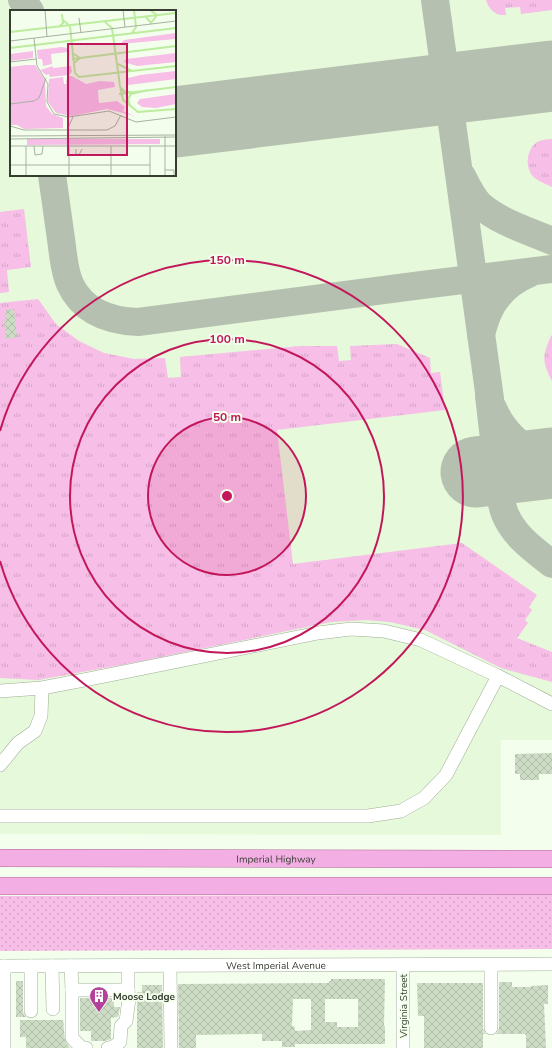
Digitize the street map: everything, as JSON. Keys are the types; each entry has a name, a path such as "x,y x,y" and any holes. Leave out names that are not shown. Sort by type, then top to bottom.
{"main road":[{"name":"Imperial Highway","path":"0,858 552,859"},
{"path":"0,886 552,886"}],"street":[{"path":"0,691 42,688 89,680 318,633 351,629 384,631 421,640 498,676 552,704"},
{"path":"0,816 368,816 401,811 424,798 446,775 498,676"},
{"path":"0,765 18,743 35,731 41,716 42,688"},
{"name":"West Imperial Avenue","path":"2,966 552,964"},
{"name":"Virginia Street","path":"403,965 403,1048"},
{"path":"491,965 491,1028"},
{"path":"2,966 4,1048"},
{"path":"31,966 31,1011"},
{"path":"52,966 53,1009"},
{"path":"71,966 72,1038 82,1048 86,1048"},
{"path":"108,1048 113,1047 120,1042 121,1026 126,1021 129,999 128,966"},
{"path":"170,966 171,1047"},
{"path":"72,990 128,990"}],"shaded area":[{"path":"0,0 552,0 552,740 501,740 501,835 0,834"}],"green space":[{"path":"486,0 552,0 552,10 521,14 520,7 505,8 506,15 502,15 493,12"},
{"path":"552,139 552,187 541,182 531,174 528,166 528,157 531,149 537,142"},
{"path":"24,209 31,267 7,270 9,292 0,293 0,212"},
{"path":"38,299 56,324 79,341 104,353 134,359 165,358 168,378 181,377 180,357 301,346 337,346 339,361 351,360 350,346 397,344 430,358 431,373 440,372 445,410 277,430 293,564 462,543 537,595 529,607 532,610 525,620 528,623 517,638 552,652 552,682 501,668 425,630 390,622 366,620 331,622 132,663 38,680 0,678 0,303"},
{"path":"552,335 552,381 546,369 544,359 546,349"},
{"path":"552,895 552,949 0,951 0,896"}],"building":[{"path":"14,309 17,337 6,339 4,321 6,320 5,310"},
{"path":"552,753 552,774 539,774 539,780 520,780 520,774 515,774 515,754"},
{"path":"331,979 385,979 385,1044 295,1044 295,1047 282,1047 282,1041 262,1041 262,1034 196,1035 196,1048 179,1048 178,984 329,983 329,981 331,981","holes":["293,999 311,999 311,1030 295,1031 295,1027 292,1026","325,999 358,999 358,1027 337,1027 337,1022 325,1022"]},
{"path":"16,981 23,981 23,1011 26,1017 16,1017"},
{"path":"499,982 512,982 512,987 548,985 548,1004 544,1004 546,1048 526,1048 525,1034 496,1034 499,1028"},
{"path":"417,983 483,983 483,1028 486,1034 483,1034 483,1048 424,1048 424,1016 418,1016"},
{"path":"142,985 162,985 163,1048 137,1048 137,992 142,992"},
{"name":"Moose Lodge","path":"80,998 114,998 114,1007 120,1007 118,1017 111,1018 111,1039 105,1041 91,1041 91,1031 80,1031"},
{"path":"63,1019 65,1041 70,1048 26,1048 26,1037 20,1037 20,1020"}],"taxiway":[{"path":"22,0 29,10"},
{"path":"435,0 490,399"},
{"path":"52,176 64,262 70,284 82,302 98,313 117,320 138,322 552,269"},
{"path":"462,176 480,205 488,211 514,226 552,241"},
{"path":"481,334 488,313 495,300 510,284 530,273"},
{"path":"489,396 501,499 504,512 519,536 552,564"},
{"path":"493,408 503,426 524,447 533,452 552,458"}],"runway":[{"path":"176,122 552,76"},
{"path":"476,472 552,463"}],"place":[{"name":"Moose Lodge","path":"99,1013"}]}
